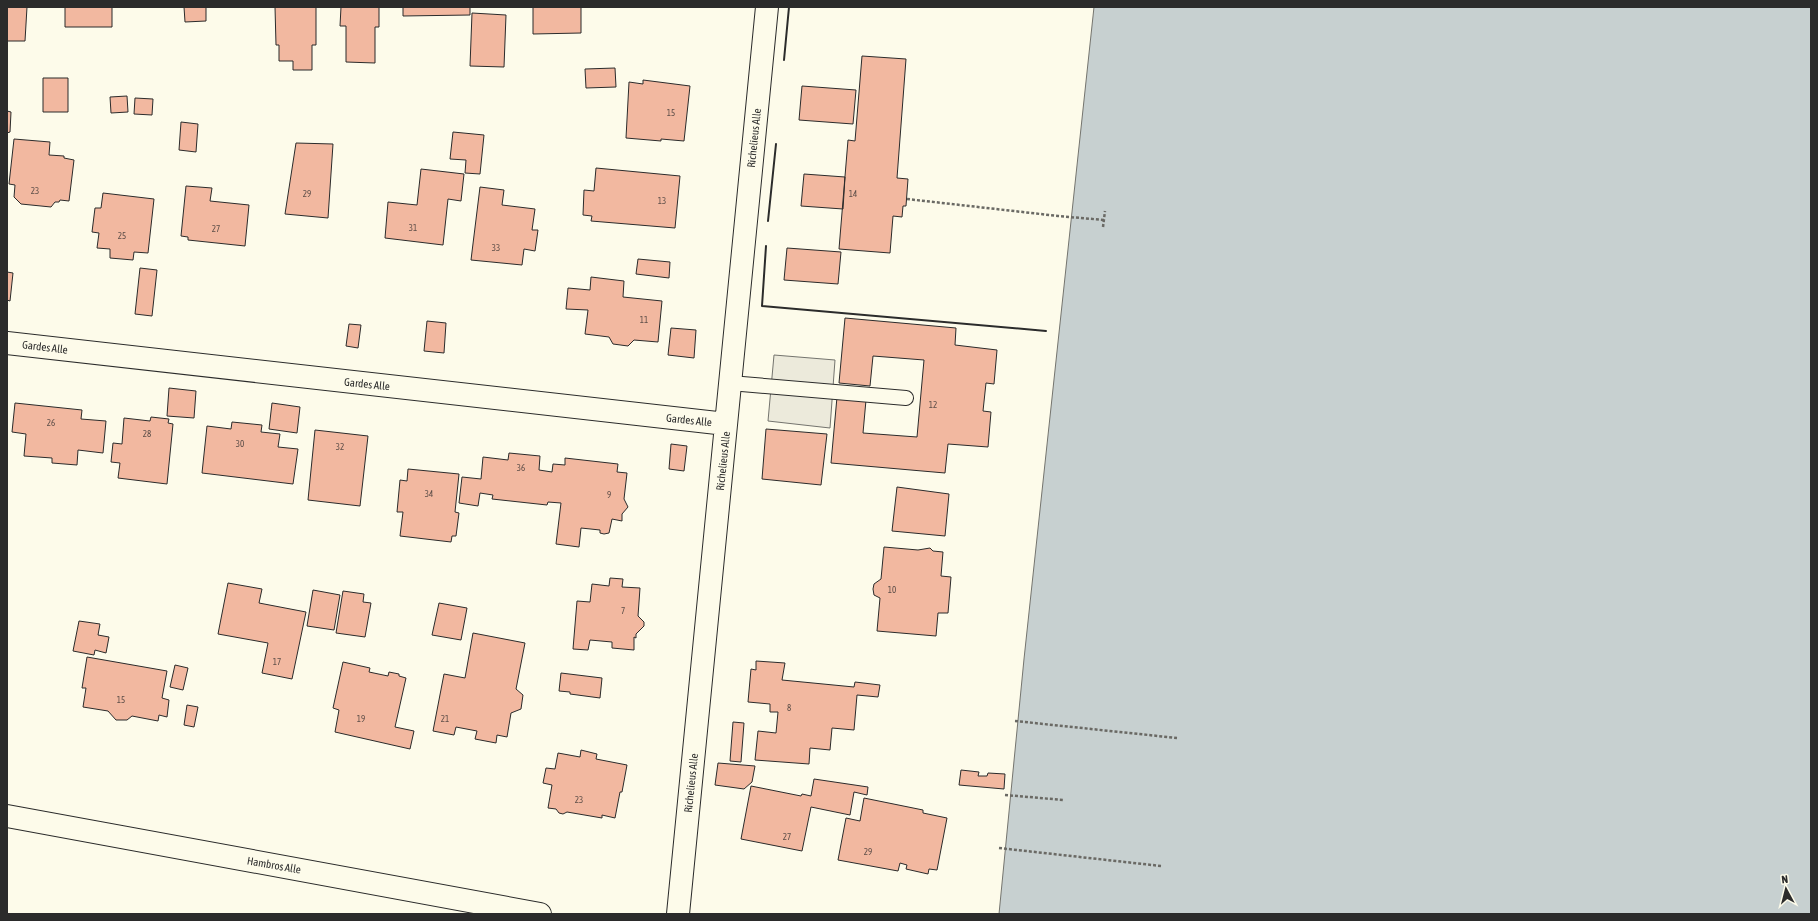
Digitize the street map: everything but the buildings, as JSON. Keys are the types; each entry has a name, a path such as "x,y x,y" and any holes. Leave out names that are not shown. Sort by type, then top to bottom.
{"street":[{"name":"Richelieus Alle","path":"678,914 767,7"},
{"name":"Gardes Alle","path":"7,343 726,424"},
{"name":"Hambros Alle","path":"7,816 540,914"}],"lane":[{"path":"730,383 906,398"}],"path":[{"path":"907,199 1104,220"},
{"path":"1103,227 1105,211"},
{"path":"1015,721 1177,738"},
{"path":"1005,795 1064,800"},
{"path":"999,848 1160,866"}],"shaded area":[{"path":"1094,7 1811,7 1811,914 999,914 1024,659"},
{"path":"774,355 835,360 830,428 768,421"}],"wall":[{"path":"784,60 789,7"},
{"path":"768,221 776,144"},
{"path":"766,246 762,306 1046,331"}]}
